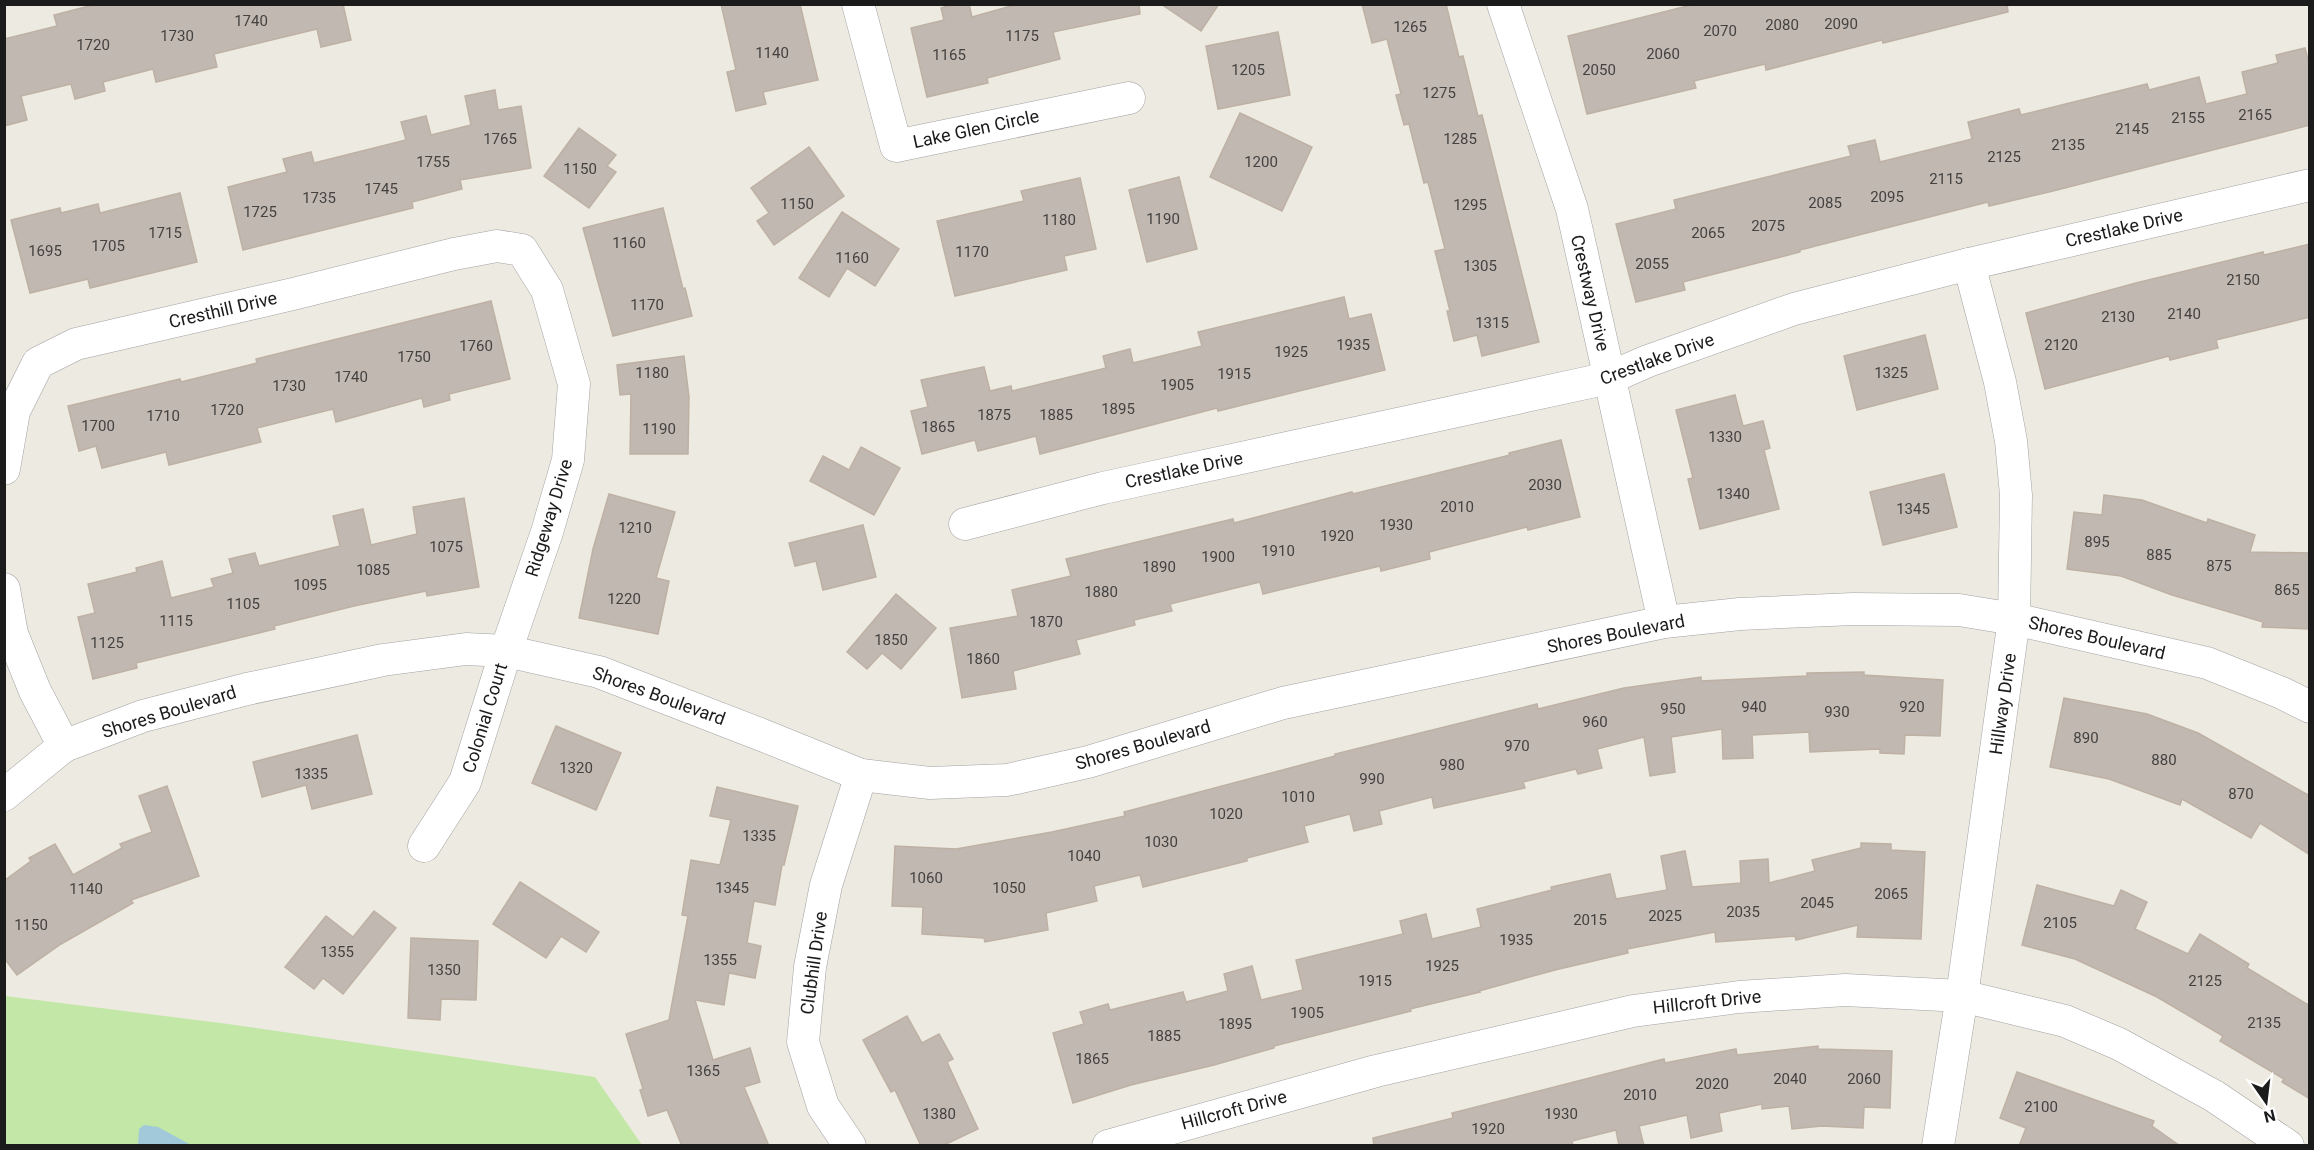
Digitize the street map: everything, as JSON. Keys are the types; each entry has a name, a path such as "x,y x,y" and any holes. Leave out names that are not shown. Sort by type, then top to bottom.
{"street":[{"name":"Lake Glen Circle","path":"858,4 896,146 1129,98"},
{"name":"Crestway Drive","path":"1505,5 1572,209 1664,622"},
{"name":"Crestlake Drive","path":"965,524 1103,488 1609,378 1648,361 1794,309 1969,264 2310,185"},
{"name":"Cresthill Drive","path":"4,469 14,411 38,363 76,344 454,254 497,246 522,250"},
{"name":"Ridgeway Drive","path":"506,651 548,532 568,460 574,384 547,290 522,250"},
{"name":"Hillway Drive","path":"1938,1146 1962,996 2014,619 2016,495 2011,441 2000,382 1969,264"},
{"path":"4,589 12,634 35,692 64,746"},
{"name":"Shores Boulevard","path":"4,795 64,746 143,716 247,688 383,660 466,649 506,651 599,672 861,775 930,783 1007,780 1088,762 1283,703 1664,622 1740,614 1853,609 1959,610 2014,619 2207,663 2282,693 2310,707"},
{"name":"Colonial Court","path":"424,846 465,782 506,651"},
{"name":"Clubhill Drive","path":"850,1146 823,1106 803,1042 810,967 826,885 861,775"},
{"name":"Hillcroft Drive","path":"1108,1146 1376,1071 1634,1011 1739,997 1845,990 1962,996 2065,1021 2119,1044 2214,1096 2288,1146"}],"green space":[{"path":"5,996 228,1024 595,1077 642,1145 5,1146"}],"water":[{"path":"144,1125 158,1127 191,1145 138,1145 139,1129"}],"building":[{"path":"97,4 343,4 351,40 321,47 317,29 214,54 217,67 156,82 153,69 103,82 105,91 75,99 71,84 21,96 27,120 4,126 4,39 57,26 54,15"},
{"path":"721,4 800,4 818,80 763,92 766,104 736,111 727,72 736,70"},
{"path":"954,4 969,4 972,17 1018,4 1139,4 1140,14 1053,32 1060,59 987,78 988,83 927,97 911,28 944,20 941,8"},
{"path":"1161,4 1219,4 1201,31"},
{"path":"1362,4 1446,4 1459,57 1463,56 1478,116 1482,115 1539,342 1482,356 1477,335 1454,341 1447,311 1450,311 1435,251 1445,249 1428,182 1424,183 1409,124 1404,125 1396,95 1401,94 1387,39 1372,43"},
{"path":"1695,4 2007,4 2008,12 1883,43 1882,40 1766,70 1765,64 1694,81 1696,88 1587,114 1568,36"},
{"path":"1278,32 1290,95 1218,109 1206,46"},
{"path":"2305,48 2310,68 2310,125 2053,191 1989,206 1988,202 1800,250 1800,252 1683,282 1685,290 1636,302 1616,224 1676,209 1674,200 1851,156 1848,146 1875,140 1880,162 1972,139 1968,122 2019,109 2021,115 2147,84 2149,90 2199,77 2206,104 2247,94 2242,72 2278,63 2276,55"},
{"path":"495,90 498,110 521,106 531,168 460,180 462,189 412,202 413,208 243,250 228,187 287,172 283,159 311,152 314,163 406,140 401,122 426,116 431,135 471,125 465,96"},
{"path":"1240,113 1312,147 1282,211 1210,177"},
{"path":"579,128 616,155 607,166 616,172 589,208 544,176"},
{"path":"809,147 844,196 774,245 757,221 769,213 751,188"},
{"path":"1179,177 1197,249 1147,262 1129,190"},
{"path":"1080,178 1096,249 1064,256 1067,270 955,296 937,221 1024,201 1021,191"},
{"path":"180,193 197,262 90,288 88,279 30,293 11,220 60,208 61,213 98,204 100,213"},
{"path":"663,208 692,316 613,336 583,228"},
{"path":"842,212 899,249 875,286 847,268 829,297 799,278"},
{"path":"2310,244 2310,317 2216,340 2218,348 2170,360 2169,356 2045,389 2026,313 2263,252 2264,255"},
{"path":"1344,297 1349,319 1371,314 1385,370 1218,411 1217,408 1040,454 1036,436 978,451 975,440 922,454 911,411 928,407 921,380 984,367 990,391 1011,386 1012,391 1106,368 1103,356 1130,349 1133,363 1202,346 1198,332"},
{"path":"491,301 510,379 449,394 450,400 424,407 422,398 336,422 333,409 257,428 261,442 169,465 166,452 102,468 96,446 79,451 68,406 180,379 181,382 257,363 256,359"},
{"path":"1925,335 1938,389 1857,410 1844,356"},
{"path":"684,356 689,397 688,454 630,454 631,394 620,395 617,365"},
{"path":"1735,395 1743,426 1763,421 1770,448 1764,450 1779,509 1700,529 1688,479 1693,478 1676,410"},
{"path":"1561,440 1580,517 1528,530 1527,527 1429,552 1430,559 1381,571 1380,566 1263,594 1260,582 1170,604 1172,611 1134,620 1135,625 1076,640 1080,654 1013,671 1016,689 962,698 950,628 1018,616 1012,590 1071,576 1066,559 1233,519 1234,523 1352,492 1353,494 1510,455 1509,453"},
{"path":"861,447 900,468 874,515 810,481 823,456 849,470"},
{"path":"1944,474 1957,527 1883,545 1870,492"},
{"path":"609,494 675,512 656,578 669,581 658,634 579,618 593,549"},
{"path":"2104,495 2142,500 2207,523 2208,519 2255,535 2250,552 2310,553 2310,629 2262,627 2263,622 2172,595 2121,576 2067,569 2074,512 2102,515"},
{"path":"464,498 479,587 427,596 426,591 354,606 274,626 275,629 136,663 137,668 93,679 78,617 95,613 88,584 137,572 136,568 162,561 171,598 214,587 211,579 233,573 229,559 255,553 259,566 340,546 333,516 363,509 371,545 417,534 413,507"},
{"path":"863,525 876,577 823,590 816,561 795,566 789,543"},
{"path":"896,594 936,628 901,669 882,653 867,669 847,652"},
{"path":"1864,672 1864,675 1943,680 1940,736 1905,735 1904,754 1880,753 1880,749 1810,752 1809,732 1752,735 1753,758 1723,759 1722,729 1671,737 1675,772 1650,776 1644,737 1597,749 1602,768 1578,774 1576,769 1523,782 1525,788 1434,808 1432,797 1379,811 1382,824 1354,831 1350,814 1304,826 1308,842 1247,858 1247,861 1143,887 1140,875 1094,886 1097,901 1046,913 1048,930 985,942 984,938 922,934 923,907 892,906 895,846 956,849 1052,832 1125,816 1124,812 1335,756 1335,754 1537,704 1538,709 1624,688 1701,677 1701,681 1807,676 1807,673"},
{"path":"2064,698 2147,714 2198,733 2310,796 2310,855 2260,823 2251,838 2182,799 2180,805 2109,779 2050,767"},
{"path":"556,726 621,753 596,810 532,783"},
{"path":"357,735 372,794 312,809 306,785 262,797 253,762"},
{"path":"167,786 199,876 131,900 133,903 61,944 17,975 4,958 4,881 31,861 29,858 55,844 73,875 122,848 120,844 152,832 139,796"},
{"path":"717,787 798,806 784,865 782,865 775,905 754,901 747,943 761,946 755,978 729,973 724,1005 695,1000 713,1060 750,1048 760,1082 744,1087 769,1146 682,1146 667,1110 648,1116 640,1090 643,1089 626,1034 669,1020 688,916 682,915 691,860 720,865 731,820 710,816"},
{"path":"1861,843 1891,844 1891,850 1925,852 1921,939 1857,937 1858,925 1796,940 1795,936 1716,942 1715,932 1627,949 1628,953 1410,1009 1411,1011 1274,1046 1274,1048 1131,1085 1073,1103 1053,1033 1084,1024 1080,1012 1108,1004 1110,1010 1183,992 1186,1002 1228,991 1224,974 1252,966 1261,1000 1303,990 1296,960 1403,934 1400,921 1426,914 1432,939 1481,927 1477,909 1552,890 1551,887 1610,874 1616,899 1667,890 1661,856 1685,851 1692,887 1741,883 1740,861 1768,859 1769,883 1815,871 1812,860 1861,848"},
{"path":"520,882 599,932 586,952 561,936 546,958 493,924"},
{"path":"2037,885 2114,906 2121,890 2147,902 2135,929 2188,954 2200,934 2249,964 2247,968 2310,1006 2310,1099 2282,1082 2284,1079 2220,1041 2223,1036 2157,997 2075,959 2022,945"},
{"path":"374,911 396,928 343,994 323,978 314,989 285,967 326,916 353,937"},
{"path":"411,938 478,941 476,1000 441,999 440,1020 408,1018"},
{"path":"907,1016 922,1043 939,1034 953,1059 947,1062 978,1129 942,1146 921,1146 895,1090 891,1092 863,1040"},
{"path":"1818,1046 1818,1049 1892,1051 1890,1108 1864,1107 1863,1128 1822,1126 1792,1129 1789,1106 1762,1109 1762,1104 1719,1113 1722,1131 1691,1138 1687,1115 1639,1126 1644,1146 1619,1146 1616,1130 1572,1141 1573,1146 1374,1146 1373,1138 1453,1118 1452,1113 1664,1059 1665,1063 1736,1049 1737,1055"},
{"path":"2017,1072 2154,1121 2152,1126 2180,1146 2019,1146 2026,1128 2000,1118"}]}
